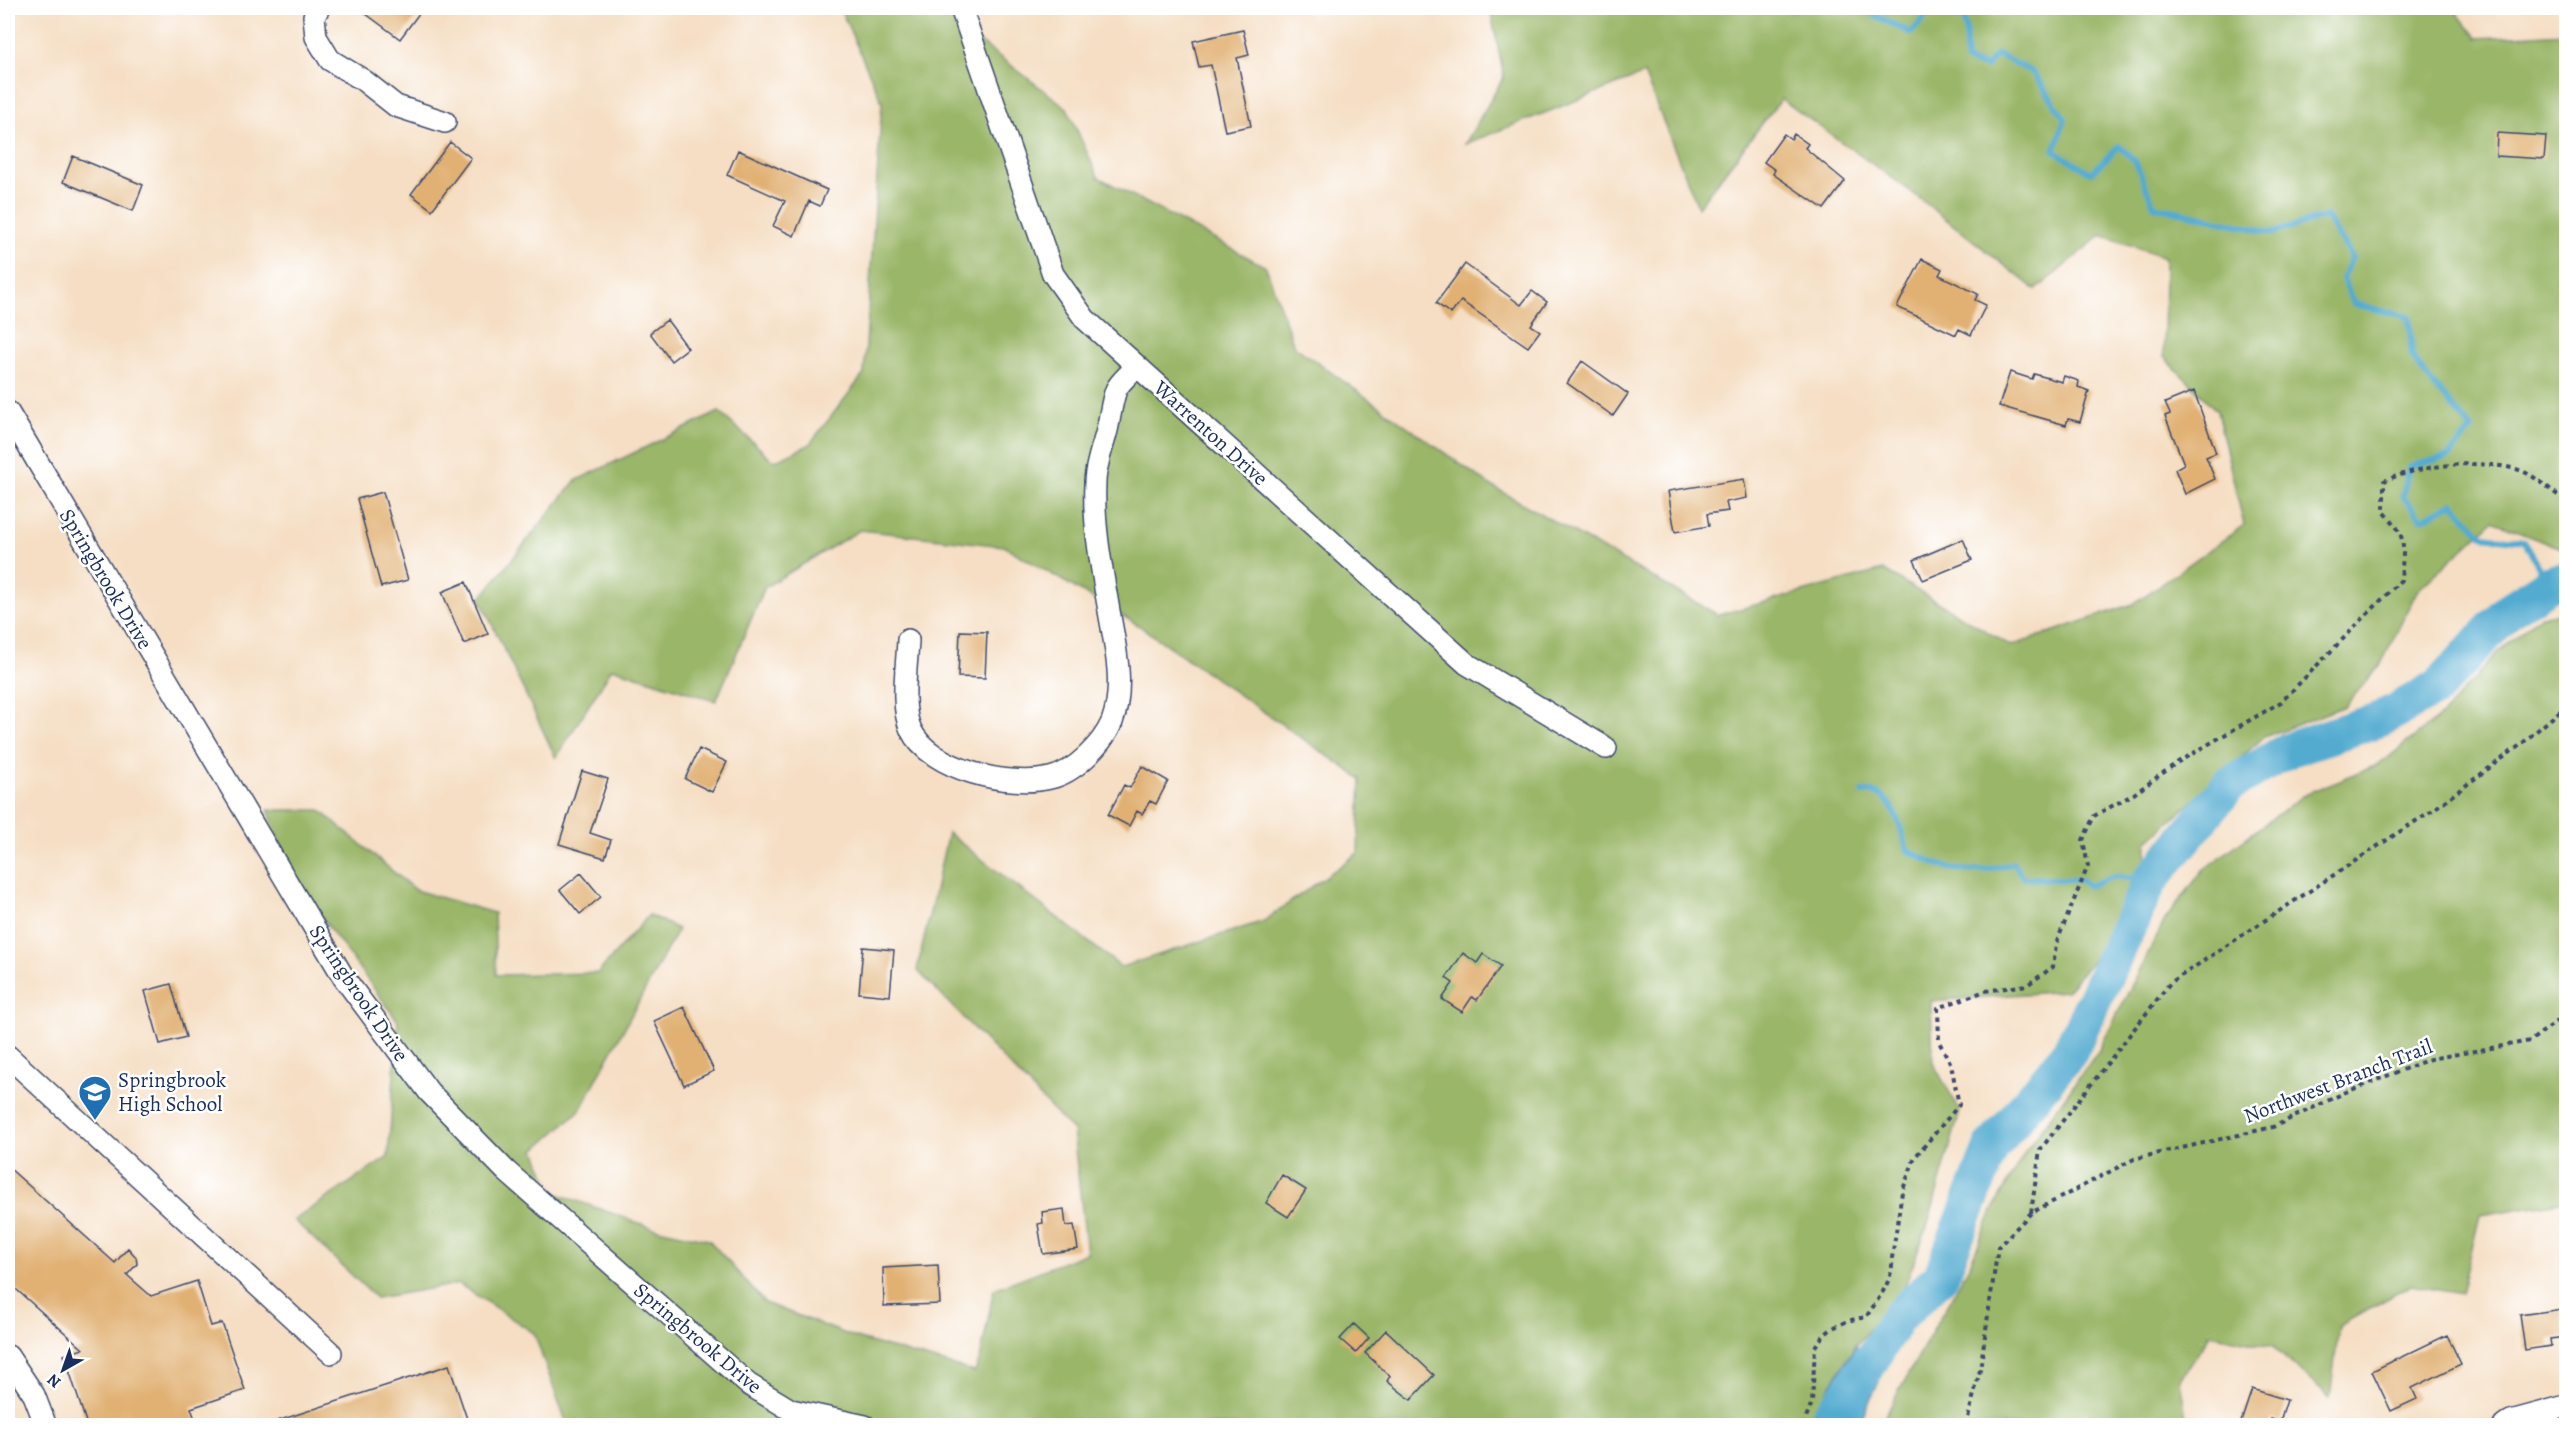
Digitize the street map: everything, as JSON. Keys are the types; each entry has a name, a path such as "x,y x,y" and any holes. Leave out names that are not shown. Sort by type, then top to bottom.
{"street":[{"path":"319,8 314,16 315,37 330,60 363,80 396,106 445,122"},
{"name":"Warrenton Drive","path":"961,8 1053,274 1086,319 1467,664 1606,748"},
{"path":"908,640 905,696 911,729 920,743 935,756 962,769 991,778 1028,781 1050,778 1076,767 1094,747 1111,723 1117,700 1118,663 1102,572 1096,518 1095,480 1117,389 1137,366"},
{"name":"Springbrook Drive","path":"8,412 344,978 429,1092 506,1171 748,1384 791,1410 865,1425"},
{"path":"8,1056 331,1353"},
{"path":"8,1356 34,1395 46,1425"},
{"path":"2504,1425 2566,1406"}],"path":[{"path":"1803,1425 1814,1396 1815,1347 1820,1339 1845,1320 1866,1317 1888,1284 1893,1269 1892,1258 1902,1192 1915,1157 1959,1105 1951,1064 1939,1042 1938,1008 1985,991 2027,985 2053,967 2056,944 2088,866 2083,840 2094,816 2134,794 2178,762 2281,702 2401,580 2403,543 2399,527 2384,512 2384,482 2403,473 2440,466 2478,465 2517,470 2539,481 2566,502"},
{"path":"2031,1213 2040,1150 2170,983 2434,810 2519,746 2566,706"},
{"name":"Northwest Branch Trail","path":"1966,1425 1980,1370 1998,1247 2031,1213 2134,1159 2272,1127 2346,1092 2430,1059 2530,1041 2566,1015"}],"green space":[{"path":"840,8 949,8 955,23 1067,108 1098,177 1266,267 1294,346 1490,485 1718,615 1883,570 2011,646 2133,604 2244,525 2217,411 2164,357 2165,257 2101,235 2036,290 1910,191 1781,99 1698,207 1644,74 1465,144 1504,77 1490,8 2453,8 2477,38 2566,33 2566,550 2493,521 2417,591 2381,664 2345,706 2264,737 2147,842 2145,883 2099,953 2066,991 1931,1001 1933,1063 1960,1111 1928,1224 1904,1288 1856,1345 1806,1425 567,1425 534,1333 459,1284 376,1298 294,1220 388,1157 398,1021 291,876 268,810 320,810 415,890 494,913 496,975 598,973 649,915 678,929 580,1110 535,1150 552,1192 653,1228 709,1240 765,1303 859,1339 975,1372 980,1359 994,1289 1087,1253 1073,1131 917,970 948,833 1121,967 1264,921 1358,853 1361,779 1138,625 1004,546 860,530 765,587 716,701 612,668 556,758 480,599 575,481 719,412 774,461 809,445 864,374 882,102"},
{"path":"2566,613 2566,1201 2480,1215 2461,1294 2411,1285 2339,1326 2330,1398 2273,1347 2210,1334 2180,1379 2187,1425 1880,1425 1970,1264 1992,1211 2025,1152 2099,1050 2165,920 2203,870 2305,794 2380,764 2443,714 2498,652 2541,615"}],"water":[{"path":"1856,1345 1879,1382 1858,1425 1806,1425"}],"building":[{"path":"358,8 423,8 400,39"},
{"path":"1243,30 1249,55 1237,58 1251,126 1225,131 1211,65 1199,67 1193,41"},
{"path":"2497,133 2546,136 2544,159 2496,156"},
{"path":"1784,134 1791,139 1794,134 1808,144 1805,148 1845,181 1824,209 1773,174 1775,170 1764,162"},
{"path":"450,142 471,158 432,210 411,194"},
{"path":"738,150 827,190 820,206 809,201 794,236 773,226 785,201 727,175"},
{"path":"73,156 143,185 133,211 63,182"},
{"path":"1922,259 1942,269 1939,275 1978,294 1975,300 1986,305 1971,335 1959,329 1956,335 1897,307"},
{"path":"1465,264 1521,305 1532,291 1547,302 1531,325 1540,331 1528,347 1461,301 1451,314 1436,303"},
{"path":"667,320 688,348 671,361 650,333"},
{"path":"1582,361 1628,394 1613,416 1567,383"},
{"path":"2010,372 2032,379 2034,374 2062,382 2064,376 2079,381 2078,387 2089,391 2080,422 2068,419 2066,425 1999,406"},
{"path":"2194,391 2216,453 2206,457 2215,479 2185,494 2175,469 2184,464 2165,416 2170,414 2165,403"},
{"path":"1744,479 1747,498 1726,502 1728,511 1707,514 1709,526 1675,532 1668,491"},
{"path":"383,492 408,580 381,587 357,499"},
{"path":"1963,539 1972,560 1923,580 1914,560"},
{"path":"466,582 488,634 464,644 442,592"},
{"path":"960,631 987,632 985,678 958,677"},
{"path":"699,749 727,762 712,792 685,779"},
{"path":"1142,766 1168,781 1156,804 1150,801 1142,814 1137,811 1129,826 1108,815 1124,785 1130,788"},
{"path":"582,771 608,779 590,833 611,840 605,858 559,844"},
{"path":"581,873 601,897 580,914 560,890"},
{"path":"863,947 894,950 890,996 859,993"},
{"path":"1463,953 1477,963 1483,954 1501,966 1477,1000 1472,997 1462,1012 1442,999 1453,983 1446,978"},
{"path":"171,984 186,1037 160,1044 145,991"},
{"path":"684,1007 714,1071 684,1085 654,1021"},
{"path":"8,1167 115,1263 128,1248 136,1257 137,1264 127,1275 151,1296 197,1281 211,1326 222,1323 245,1390 191,1408 197,1425 87,1425 64,1355 83,1349 8,1282"},
{"path":"1282,1175 1306,1190 1288,1217 1266,1203"},
{"path":"1064,1209 1066,1226 1074,1225 1078,1249 1043,1254 1038,1224 1043,1223 1042,1212"},
{"path":"938,1265 940,1304 884,1306 883,1268"},
{"path":"2562,1309 2566,1337 2550,1339 2551,1346 2525,1350 2520,1315"},
{"path":"1354,1324 1369,1338 1356,1353 1340,1339"},
{"path":"1386,1330 1434,1375 1411,1400 1387,1381 1390,1376 1365,1353"},
{"path":"2447,1335 2461,1364 2412,1388 2417,1399 2391,1411 2372,1371"},
{"path":"449,1365 469,1425 274,1425 274,1422"},
{"path":"2252,1389 2287,1400 2280,1422 2271,1419 2269,1425 2240,1425"}],"waterway":[{"path":"1860,8 1911,33 1933,8"},
{"path":"1960,8 1966,28 1966,61 1986,67 1997,54 2034,73 2065,119 2054,151 2091,173 2119,146 2135,161 2154,206 2273,233 2326,216 2352,257 2343,279 2354,304 2409,317 2412,356 2425,375 2472,429 2448,457 2409,466 2403,497 2422,519 2453,503 2483,536 2524,541 2549,584"},
{"path":"1826,1426 1829,1417 1863,1374 1897,1318 1941,1276 1991,1148 2069,1053 2150,881 2229,785 2290,749 2381,719 2437,688 2509,610 2549,584 2566,578"},
{"path":"1862,792 1873,792 1882,796 1888,803 1898,820 1907,850 1946,867 1971,871 2013,863 2024,878 2081,880 2089,886 2114,876 2150,881"}],"place":[{"name":"Springbrook High School","path":"95,1121"}]}
